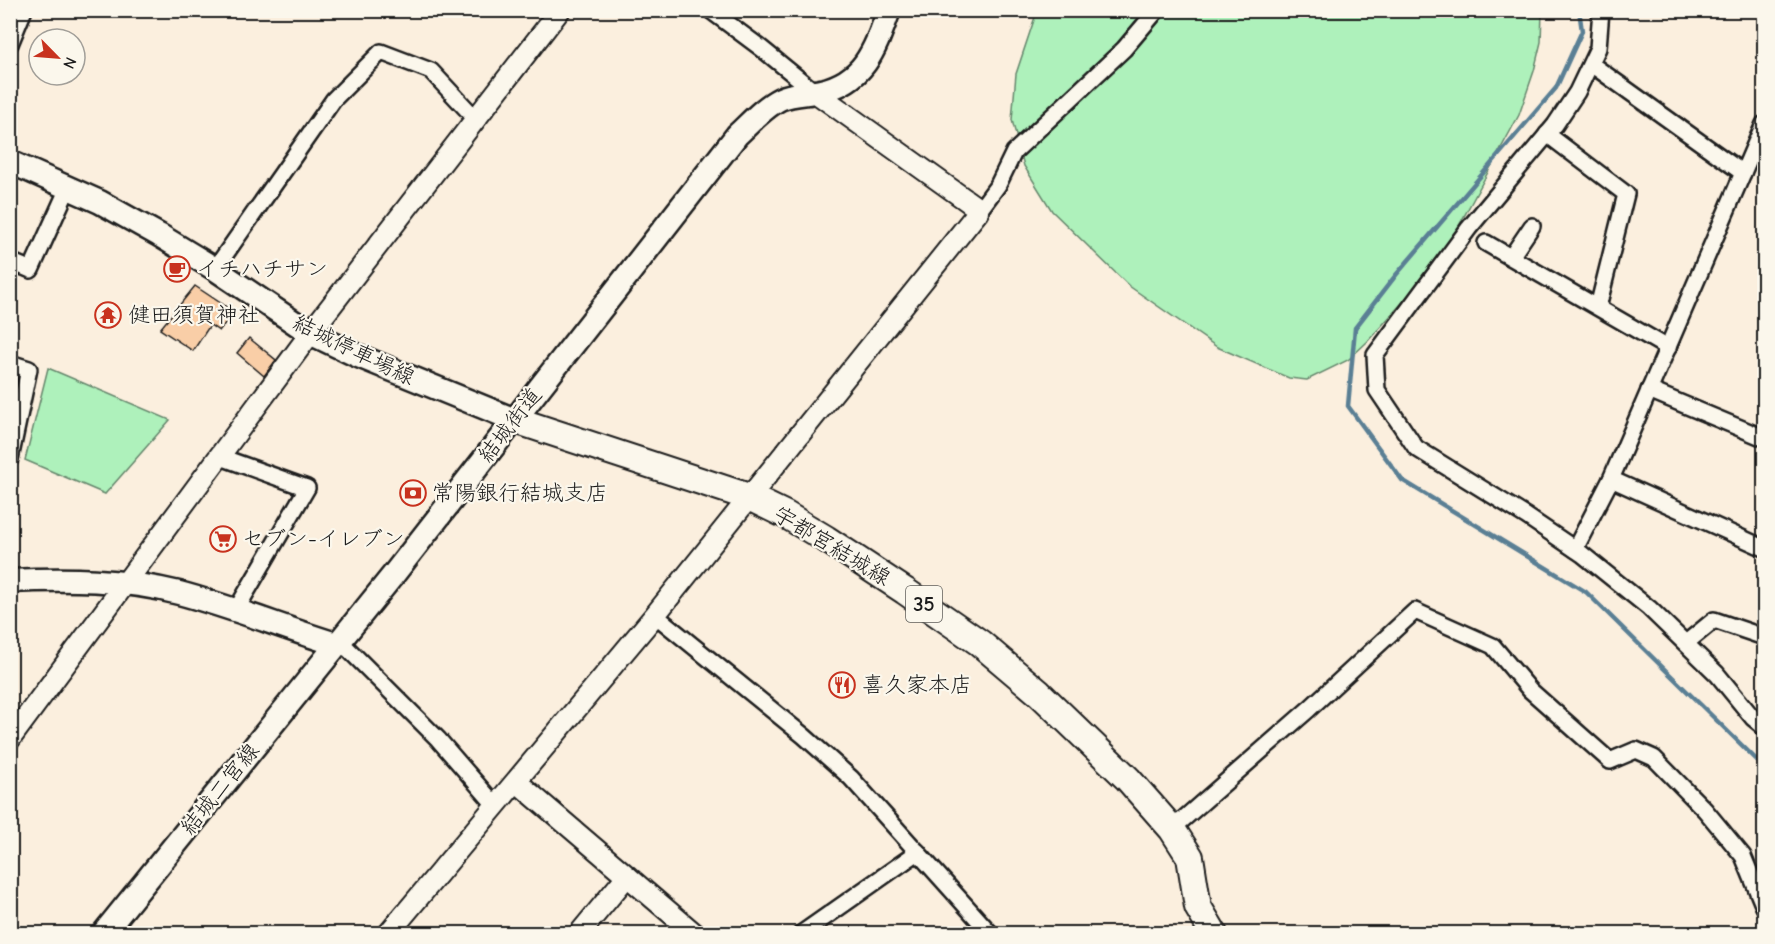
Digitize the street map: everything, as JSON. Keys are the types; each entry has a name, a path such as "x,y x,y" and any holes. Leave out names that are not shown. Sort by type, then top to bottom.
{"main road":[{"name":"結城街道","path":"336,644 515,420 737,135 779,99 838,87 849,81 863,68 878,40 889,10"},
{"name":"結城停車場線","path":"10,162 128,218 214,269 310,333 356,355 515,420"},
{"name":"宇都宮結城線","path":"515,420 749,497 786,515 826,539 980,643 1040,693 1128,779 1173,829 1190,857 1198,907 1214,933"},
{"path":"10,581 78,579 124,583 178,593 336,644"},
{"name":"結城二宮線","path":"103,933 336,644"}],"street":[{"path":"10,44 24,10"},
{"path":"10,739 310,333 560,10"},
{"path":"710,10 815,92 973,205 978,212"},
{"path":"388,933 656,615 978,212 998,185 1014,152 1124,49 1157,10"},
{"path":"1601,10 1598,48 1577,92 1547,134 1469,228 1375,355 1377,390 1416,448 1575,549 1650,608 1717,674 1753,718 1764,727"},
{"path":"214,269 334,99 381,52 431,71 475,118"},
{"path":"1591,63 1743,173"},
{"path":"1575,549 1611,479 1764,124"},
{"path":"1547,134 1626,194 1598,307"},
{"path":"10,261 31,270 68,188"},
{"path":"1511,257 1532,226"},
{"path":"1486,243 1668,348"},
{"path":"10,363 29,369 10,459"},
{"path":"1649,390 1764,438"},
{"path":"218,456 307,488 236,610"},
{"path":"1611,479 1764,548"},
{"path":"1173,829 1309,709 1415,611 1493,646 1530,690 1610,761 1636,750 1653,758 1705,810 1743,856 1764,907"},
{"path":"656,615 812,742 851,778 991,933"},
{"path":"1686,643 1714,620 1764,637"},
{"path":"336,644 348,649 438,739 496,806"},
{"path":"517,782 695,933"},
{"path":"801,933 918,852"},
{"path":"579,933 627,876"}],"green space":[{"path":"1037,11 1542,11 1541,42 1519,115 1456,231 1419,284 1367,342 1348,360 1307,380 1289,378 1217,347 1129,286 1052,211 1024,166 1012,120 1016,74"},
{"path":"48,368 170,420 105,494 25,460"}],"building":[{"path":"195,286 234,312 219,331 210,325 193,351 160,329"},
{"path":"249,338 276,360 264,376 237,353"}],"waterway":[{"path":"1579,10 1582,31 1556,88 1396,275 1355,328 1348,406 1402,480 1586,592 1764,767"}],"place":[{"name":"イチハチサン","path":"177,269"},
{"name":"健田須賀神社","path":"108,315"},
{"name":"常陽銀行結城支店","path":"413,493"},
{"name":"セブン-イレブン","path":"223,539"},
{"name":"喜久家本店","path":"842,685"}]}
